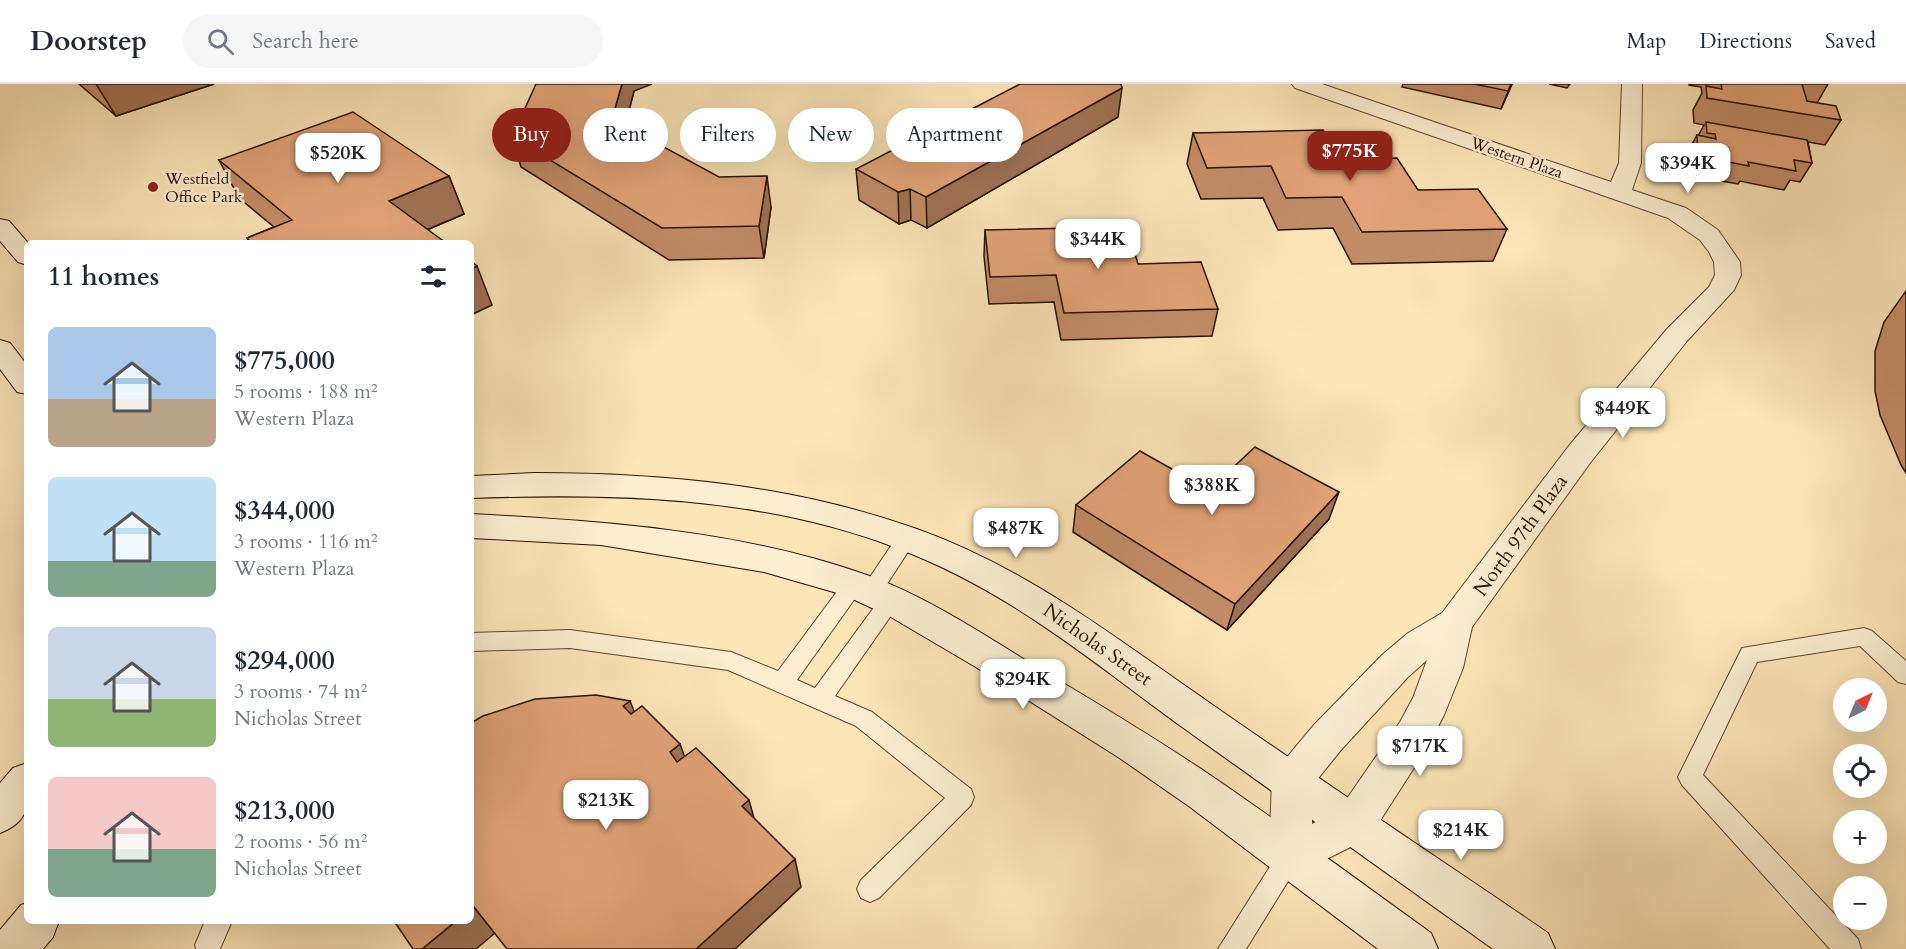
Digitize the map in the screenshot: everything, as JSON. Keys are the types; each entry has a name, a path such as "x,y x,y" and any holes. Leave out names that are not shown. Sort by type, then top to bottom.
{"street":[{"name":"Western Plaza","path":"1302,84 1355,92 1685,217 1709,236 1721,250"},
{"path":"1619,192 1630,163 1632,84"},
{"path":"0,226 24,254"},
{"name":"North 97th Plaza","path":"1292,781 1327,738 1395,666 1421,644 1455,623 1579,455 1677,335 1721,290 1728,275 1727,262 1721,250"},
{"path":"0,349 24,381"},
{"name":"Nicholas Street","path":"474,487 519,484 601,484 710,492 840,517 906,539 964,562 1008,585 1062,618 1532,949"},
{"name":"Nicholas Street","path":"474,515 601,484"},
{"path":"474,526 601,533 764,559 872,592 987,655 1135,747 1415,949"},
{"path":"474,545 601,533"},
{"name":"North 97th Plaza","path":"1290,857 1354,824 1414,734 1430,703 1444,668 1455,623"},
{"path":"1290,857 1292,781"},
{"path":"0,814 24,785"},
{"path":"14,949 35,924"}],"lane":[{"path":"820,699 872,592 906,539"},
{"path":"783,682 872,592"},
{"path":"1848,949 1690,777 1750,654 1864,637 1906,675"},
{"path":"474,642 570,639 731,661 864,719 962,797 870,889"},
{"path":"1231,949 1290,857"},
{"path":"209,948 218,924"}],"building":[{"path":"536,84 622,84 615,108 583,108 583,162 668,162 668,149 680,156 680,162 691,162 719,177 767,176 759,226 662,228 553,162 571,162 571,108 525,108"},
{"path":"1020,84 1121,84 1122,88 1023,143 1023,108 974,108"},
{"path":"1474,84 1511,84 1508,91"},
{"path":"1721,84 1802,84 1807,101 1836,106 1841,120 1707,98 1706,86 1722,89"},
{"path":"353,112 449,176 389,201 442,240 249,240 247,238 292,220 219,160"},
{"path":"1706,122 1807,140 1812,163 1794,160 1796,171 1748,162 1749,166 1698,156 1697,135 1716,139 1715,134 1707,133"},
{"path":"1323,130 1340,159 1397,158 1418,190 1478,189 1507,229 1362,232 1342,197 1286,198 1271,166 1207,168 1193,133"},
{"path":"886,153 886,162 989,162 926,197 910,189 898,192 856,169 874,162 874,160"},
{"path":"1127,227 1138,264 1201,262 1218,309 1064,313 1056,275 990,277 985,230"},
{"path":"1255,447 1339,492 1235,604 1076,505 1140,451 1209,490"},
{"path":"596,695 630,701 623,706 631,714 642,706 680,744 670,752 677,762 696,748 749,800 742,806 795,859 696,949 507,949 474,907 474,721 483,716 535,699"},
{"path":"396,924 452,924 422,949 413,949"}],"place":[{"name":"Westfield Office Park","path":"153,187"}]}
